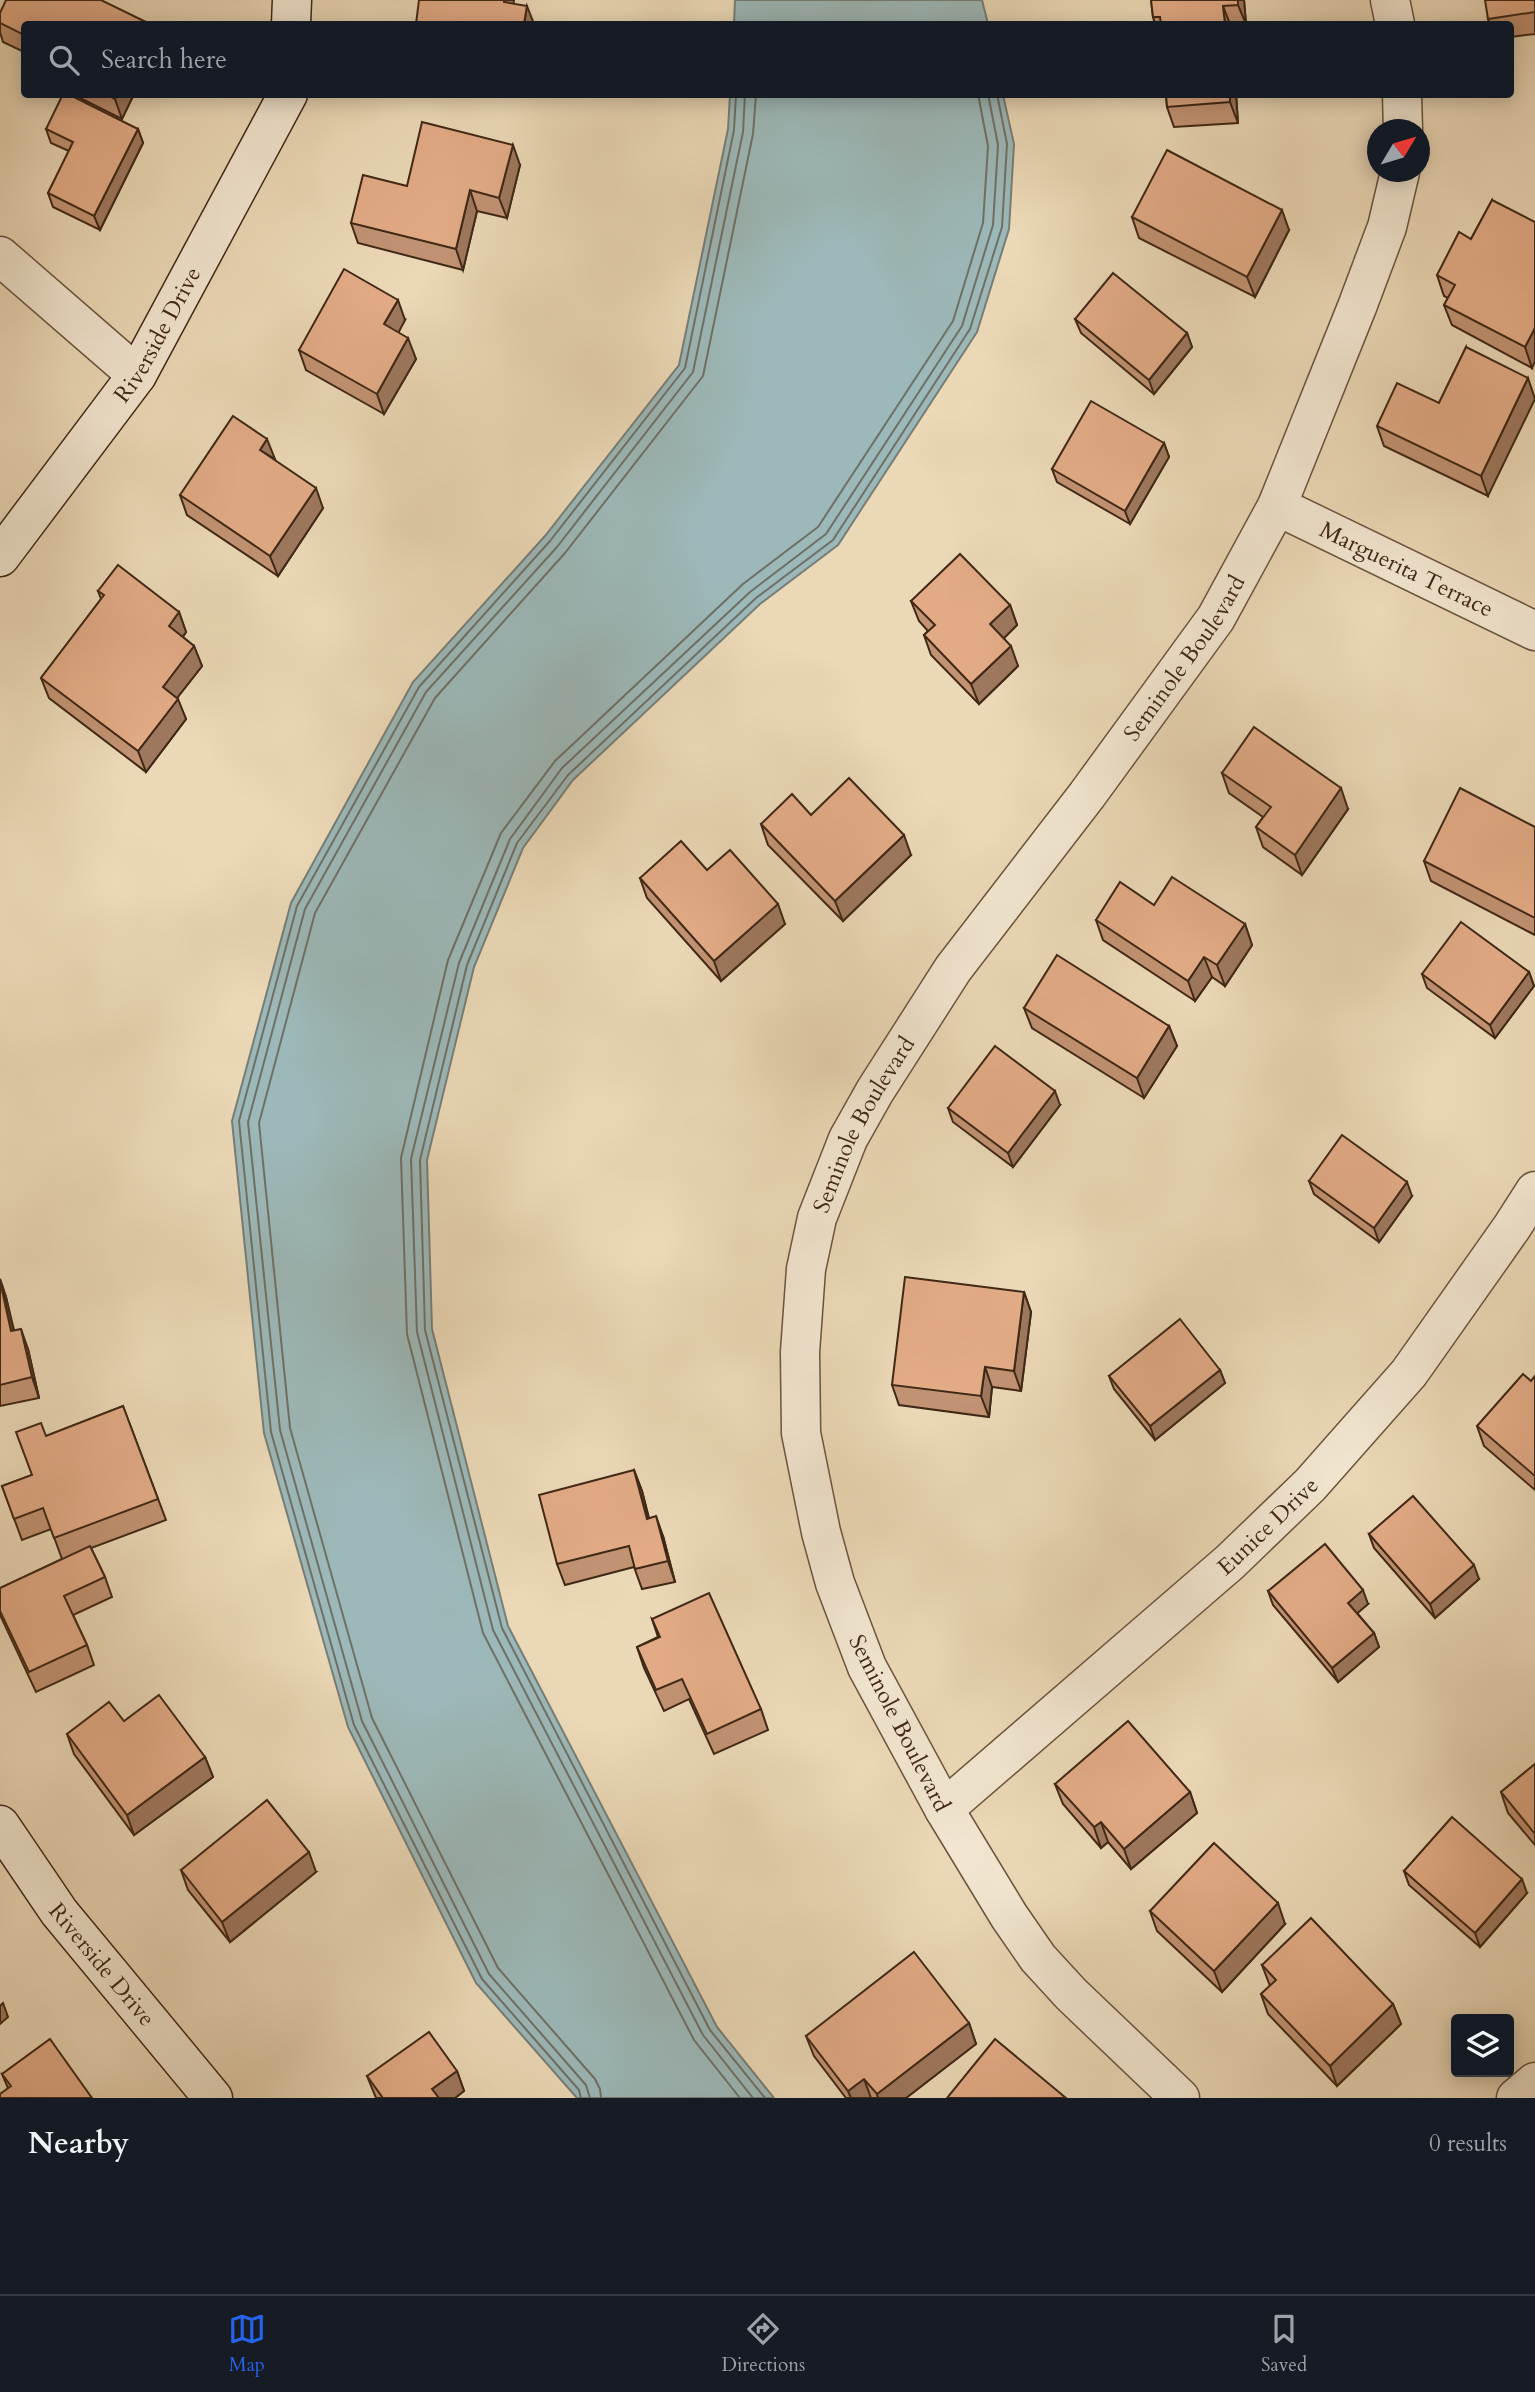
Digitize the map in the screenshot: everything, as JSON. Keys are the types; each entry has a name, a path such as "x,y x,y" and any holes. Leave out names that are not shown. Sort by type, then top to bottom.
{"street":[{"path":"291,21 292,0"},
{"path":"1390,0 1394,21"},
{"name":"Riverside Drive","path":"0,557 137,375 286,98"},
{"path":"1402,98 1403,119"},
{"name":"Seminole Boulevard","path":"1180,2098 1071,1994 1038,1958 944,1810 867,1667 835,1583 801,1433 800,1352 806,1269 817,1218 848,1139 875,1091 953,969 1087,796 1201,642 1277,506 1387,227 1398,182"},
{"path":"0,256 137,375"},
{"name":"Marguerita Terrace","path":"1277,506 1535,631"},
{"name":"Eunice Drive","path":"944,1810 1230,1562 1310,1485 1409,1373 1535,1191"},
{"name":"Riverside Drive","path":"0,1825 59,1912 213,2098"},
{"path":"1516,2098 1535,2082"}],"water":[{"path":"735,0 982,0 987,21 734,21"},
{"path":"730,98 1004,98 1014,144 1009,229 977,332 838,545 760,604 573,780 523,848 474,967 427,1160 432,1329 508,1626 717,2027 774,2098 577,2098 476,1983 348,1727 264,1433 232,1121 291,903 413,682 545,536 679,365 728,129"}],"building":[{"path":"6,0 101,0 144,21 21,21 21,34 0,23 0,13"},
{"path":"419,0 504,0 527,6 524,21 416,21"},
{"path":"1151,0 1238,0 1238,5 1223,6 1225,21 1161,21 1160,17 1153,17"},
{"path":"1485,0 1535,0 1535,12 1488,19"},
{"path":"61,98 76,98 138,129 94,216 48,193 73,142 46,129"},
{"path":"1166,98 1230,98 1230,102 1167,107"},
{"path":"422,122 513,145 499,198 470,190 456,249 351,223 363,175 407,186"},
{"path":"1167,150 1282,210 1247,277 1132,217"},
{"path":"1492,200 1535,222 1535,328 1525,347 1444,305 1455,285 1437,275 1459,232 1471,239"},
{"path":"344,269 398,300 384,324 408,338 377,394 299,350"},
{"path":"1113,273 1187,333 1149,380 1075,319"},
{"path":"1466,347 1528,378 1481,476 1377,426 1397,383 1439,403"},
{"path":"1091,401 1164,443 1125,511 1052,469"},
{"path":"233,416 267,439 260,450 316,488 270,556 180,495"},
{"path":"960,554 1010,605 990,624 1011,646 971,684 924,635 935,625 911,601"},
{"path":"118,565 179,612 169,626 194,646 163,687 178,699 138,751 41,678 104,595 98,591"},
{"path":"1254,727 1341,788 1295,855 1256,827 1271,807 1222,773"},
{"path":"849,778 904,835 835,901 761,824 792,794 811,815"},
{"path":"1460,788 1535,827 1535,918 1424,861"},
{"path":"681,841 707,870 730,850 778,904 714,961 640,878"},
{"path":"1172,877 1245,924 1217,965 1204,957 1188,981 1096,920 1120,882 1154,905"},
{"path":"1461,922 1529,972 1490,1025 1422,974"},
{"path":"1057,955 1169,1026 1137,1078 1024,1008"},
{"path":"995,1046 1055,1091 1008,1153 948,1108"},
{"path":"1342,1135 1407,1182 1374,1228 1309,1181"},
{"path":"905,1277 1024,1292 1014,1371 985,1367 981,1396 892,1385"},
{"path":"0,1281 11,1331 21,1329 32,1377 0,1385"},
{"path":"1180,1319 1220,1370 1150,1426 1109,1376"},
{"path":"1523,1374 1531,1381 1535,1376 1535,1476 1477,1426"},
{"path":"123,1406 158,1499 54,1538 43,1508 14,1519 2,1486 32,1475 16,1432 41,1423 46,1436"},
{"path":"634,1470 647,1519 656,1516 668,1561 635,1569 629,1546 557,1564 539,1495"},
{"path":"1413,1496 1474,1565 1430,1604 1369,1534"},
{"path":"1325,1544 1363,1590 1348,1603 1374,1633 1332,1668 1268,1591"},
{"path":"90,1546 105,1577 64,1596 87,1645 29,1672 0,1611 0,1588"},
{"path":"709,1593 761,1709 707,1734 682,1679 656,1690 637,1647 660,1637 652,1619"},
{"path":"159,1695 205,1757 127,1815 67,1734 109,1702 124,1721"},
{"path":"1128,1721 1190,1792 1124,1849 1101,1822 1094,1827 1055,1784"},
{"path":"1535,1764 1535,1834 1501,1792"},
{"path":"267,1800 309,1852 222,1922 181,1870"},
{"path":"1452,1817 1522,1879 1475,1933 1404,1871"},
{"path":"1214,1843 1278,1903 1214,1971 1150,1911"},
{"path":"1311,1918 1393,2004 1330,2066 1261,1994 1276,1980 1262,1965"},
{"path":"914,1952 969,2023 877,2094 864,2079 848,2091 806,2036"},
{"path":"429,2032 457,2071 432,2089 439,2098 383,2098 367,2076"},
{"path":"50,2039 92,2098 0,2098 0,2094 11,2086 2,2074"},
{"path":"995,2039 1066,2098 947,2098"}]}
